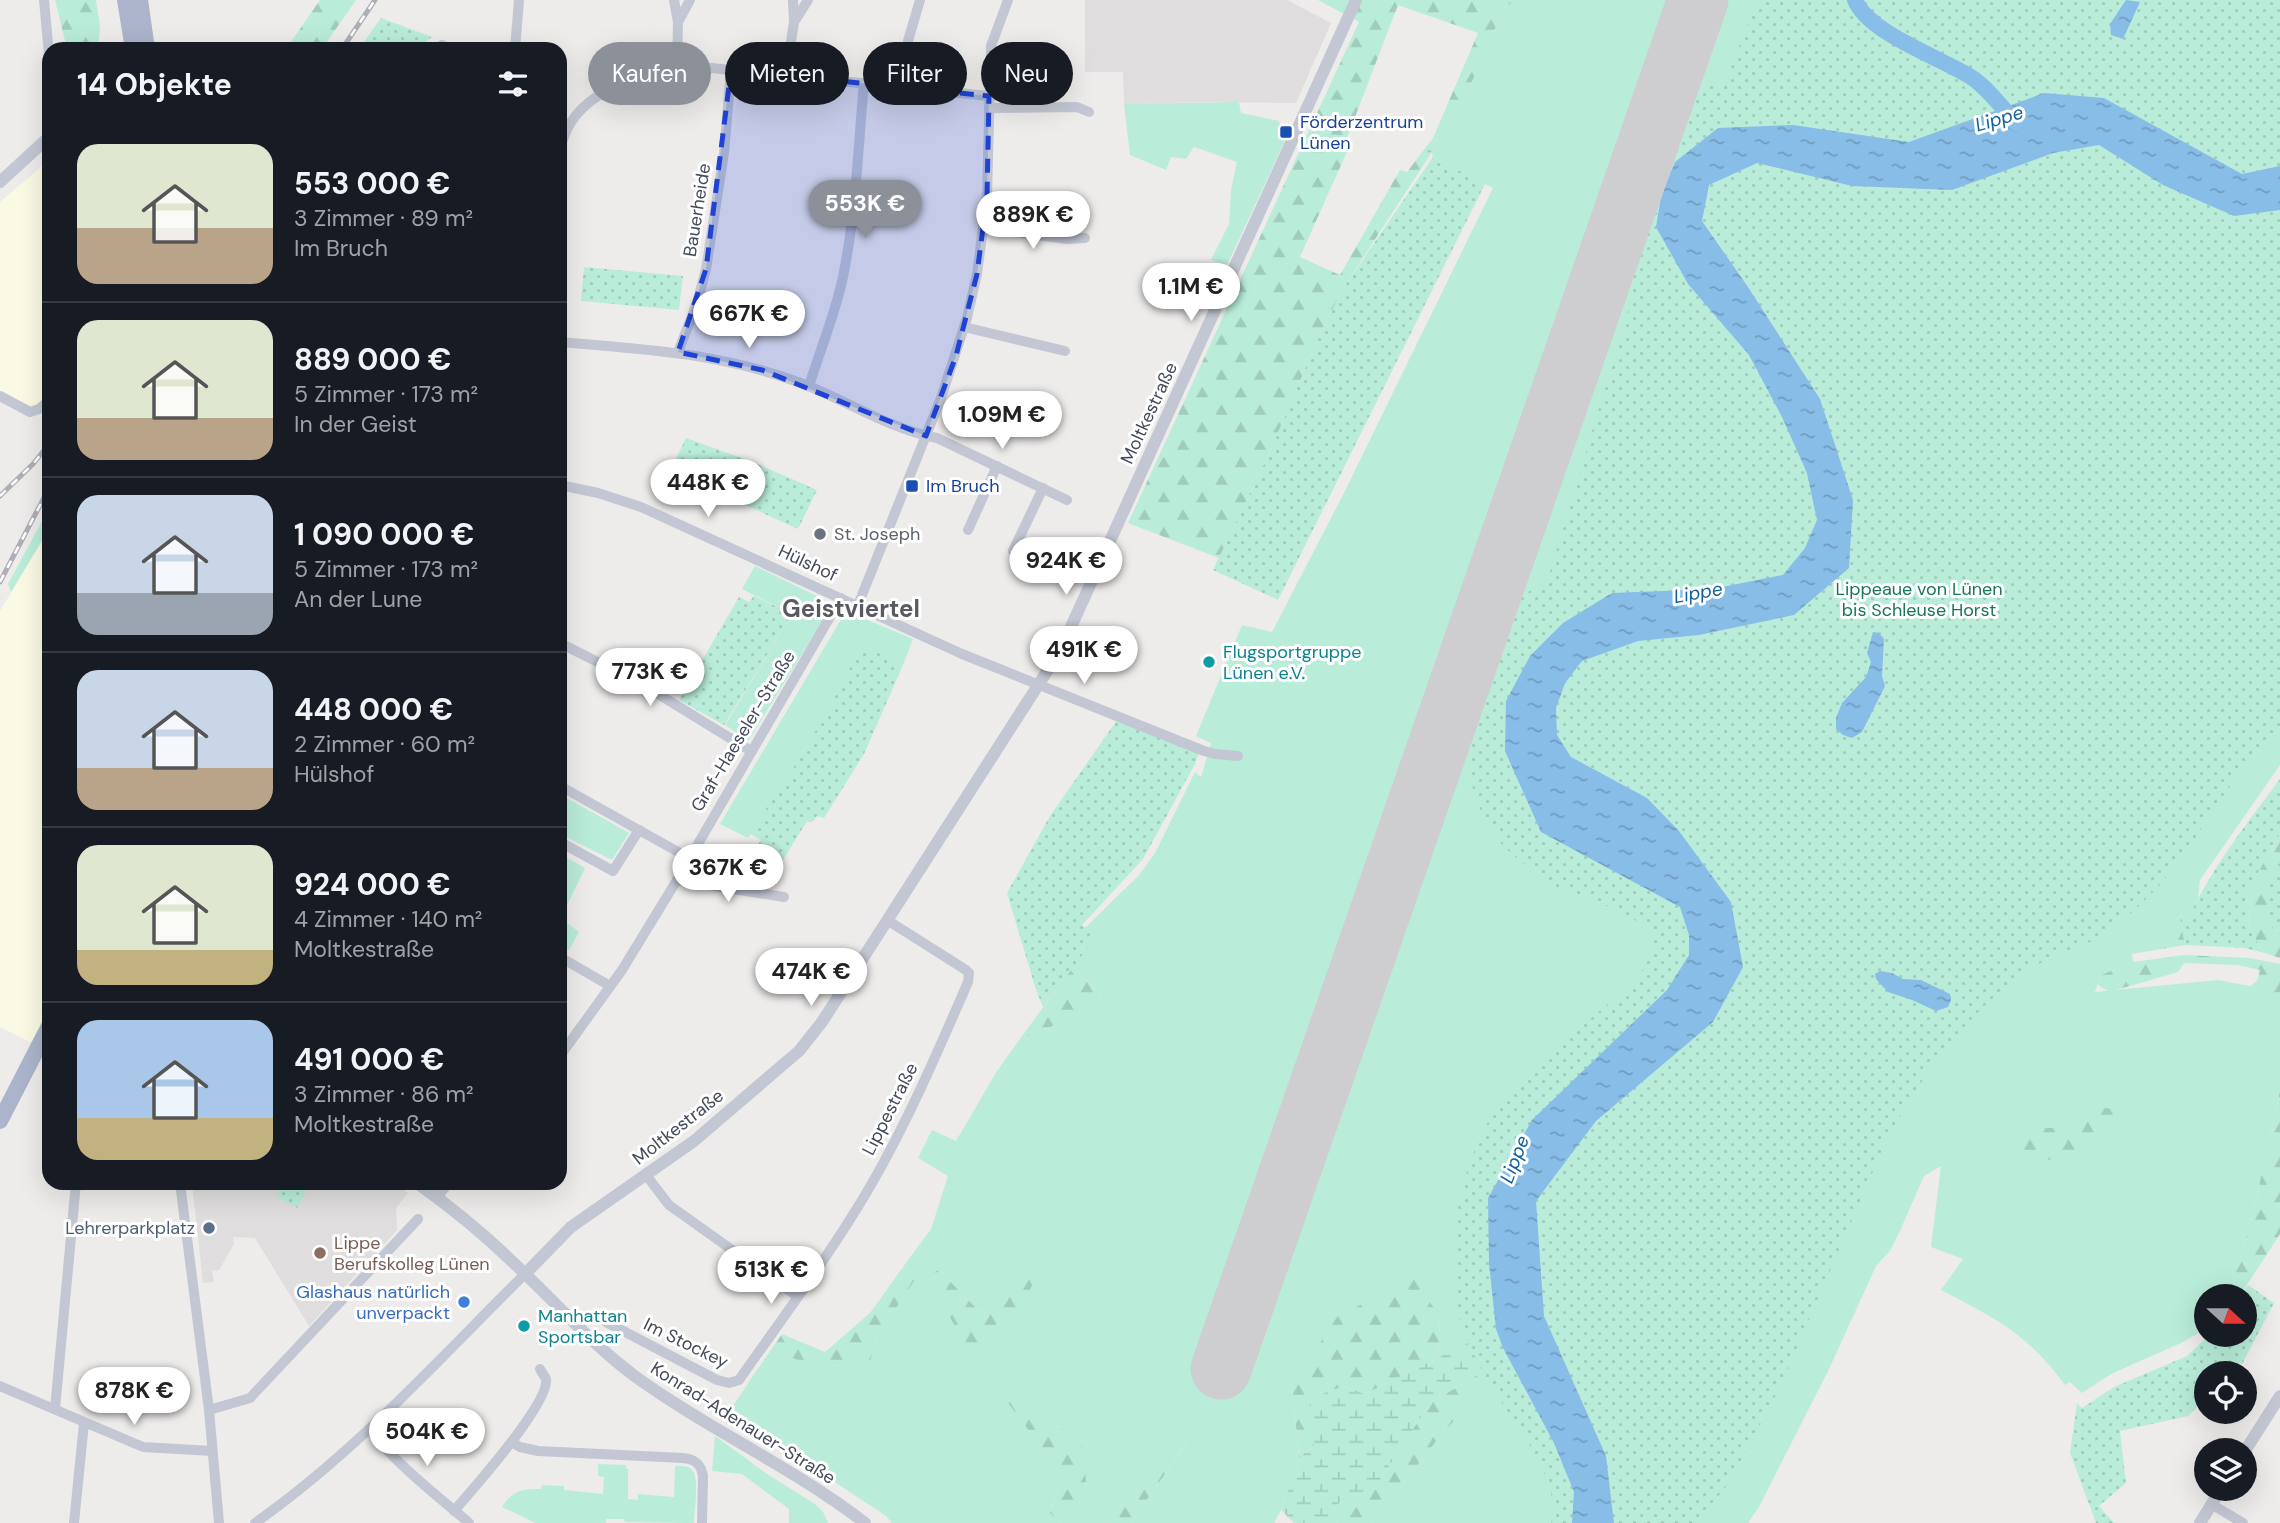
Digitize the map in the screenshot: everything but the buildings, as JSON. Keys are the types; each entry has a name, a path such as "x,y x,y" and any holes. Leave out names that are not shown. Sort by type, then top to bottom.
{"main road":[{"path":"125,0 132,42"},
{"path":"140,0 146,42"},
{"path":"0,1121 42,1040"}],"street":[{"path":"44,0 48,42"},
{"path":"516,42 519,0"},
{"path":"674,0 678,22 678,42"},
{"path":"678,22 690,0"},
{"path":"791,42 793,0"},
{"path":"794,22 808,0"},
{"path":"908,42 920,0"},
{"path":"992,42 1008,0"},
{"name":"Moltkestraße","path":"255,1523 329,1467 571,1227 694,1141 799,1051 822,1022 1065,640 1356,0"},
{"path":"126,42 130,25"},
{"path":"809,386 836,307 848,251 863,96"},
{"path":"567,121 588,105"},
{"name":"Bauerheide","path":"678,352 697,303 706,269 729,105"},
{"path":"858,606 941,398 964,327 977,274 984,228 989,165 989,108 1077,107 1089,112"},
{"path":"0,182 42,145"},
{"path":"984,228 1067,239 1085,238"},
{"path":"964,327 1065,351"},
{"path":"567,343 678,352 762,370 809,386 915,434 937,438 1067,499"},
{"path":"0,396 30,412 42,407"},
{"path":"968,530 997,466"},
{"name":"Hülshof","path":"567,487 641,507 930,640 1037,684"},
{"path":"1013,551 1043,488"},
{"name":"Graf-Haeseler-Straße","path":"567,1046 610,986 677,880 841,598"},
{"path":"567,647 645,686 751,751"},
{"path":"1037,684 1204,751 1238,756"},
{"path":"567,790 689,858"},
{"path":"567,846 613,871 639,830"},
{"path":"677,880 784,897"},
{"name":"Lippestraße","path":"771,1334 870,1188 929,1074 969,977 966,970 887,920"},
{"path":"567,961 610,986"},
{"path":"646,1175 668,1205 797,1296"},
{"path":"55,1409 75,1190"},
{"path":"181,1190 209,1410 219,1523"},
{"name":"Konrad-Adenauer-Straße","path":"427,1190 464,1218 526,1274 582,1331 636,1377 786,1469 860,1522"},
{"path":"437,1197 443,1190"},
{"path":"209,1410 250,1398 418,1219"},
{"name":"Im Stockey","path":"606,1322 708,1375 729,1383 739,1380 771,1334"},
{"path":"454,1511 512,1442 545,1388 546,1380 540,1369"},
{"path":"0,1386 143,1447 212,1451"},
{"path":"2253,1438 2280,1396"},
{"path":"74,1523 84,1423"},
{"path":"369,1429 422,1485 469,1523"},
{"path":"512,1442 520,1447 538,1451 683,1458 694,1461 703,1476 702,1523"},
{"path":"2200,1523 2213,1501"},
{"path":"2211,1504 2243,1523"}],"highlighted area":[{"path":"731,70 989,96 987,197 977,274 956,356 926,436 762,370 678,352 706,269"}],"shaded area":[{"path":"1085,0 1287,0 1331,23 1296,103 1124,104 1123,72 1085,72"},
{"path":"42,166 42,400 29,407 0,391 0,202"},
{"path":"42,541 42,1035 30,1042 0,1027 0,611"},
{"name":"Lippe Berufskolleg Lünen","path":"193,1190 404,1190 408,1193 396,1208 397,1230 309,1326 255,1238 233,1237 234,1244 219,1270 212,1271 214,1282 203,1283"}],"green space":[{"path":"55,0 96,0 100,32 98,42 65,42"},
{"path":"320,0 356,0 327,42 291,42"},
{"path":"1318,0 1516,0 1504,8 1470,86 1440,140 1433,138 1478,33 1398,5 1345,143 1350,145 1300,257 1340,275 1400,170 1407,172 1426,147 1432,152 1342,290 1219,558 1128,523 1359,22"},
{"path":"1516,0 2280,2 1681,907 1496,1329 1438,1358 1440,1317 1292,1386 1299,1458 1274,1523 1131,1523 1188,1441 1168,1453 1106,1523 1083,1523 1077,1510 1086,1481 996,1387 1062,1475 1050,1512 1061,1523 892,1523 886,1516 729,1412 753,1376 790,1357 816,1367 855,1364 868,1369 877,1337 921,1270 906,1263 931,1229 948,1176 918,1158 932,1130 956,1141 997,1071 1019,1040 1098,1007 1100,994 1073,967 1096,937 1085,928 1139,875 1155,853 1195,772 1201,777 1211,743 1196,736 1242,625 1272,632 1343,495 1493,188 1433,157 1426,147 1433,138 1440,140 1470,86 1504,8","holes":["1024,1260 970,1355 939,1270 980,1312 1000,1296"]},
{"name":"Lippeaue von Lünen bis Schleuse Horst","path":"1757,0 2280,0 2280,735 2234,782 2172,871 2142,903 2103,934 2037,965 2013,981 1970,1021 1932,1067 1886,1141 1780,1387 1729,1483 1696,1523 1551,1523 1553,1507 1544,1472 1486,1377 1461,1322 1455,1272 1458,1208 1478,1142 1504,1098 1534,1066 1632,982 1649,958 1653,937 1641,925 1615,909 1555,887 1541,879 1500,842 1485,819 1471,783 1466,744 1468,705 1481,663 1506,614 1524,595 1547,582 1634,292 1612,253 1606,227 1613,191 1623,161 1647,121 1670,100 1704,86 1726,81"},
{"path":"381,18 432,37 425,42 364,42"},
{"path":"1239,102 1241,113 1279,121 1285,141 1227,265 1211,260 1229,224 1231,190 1237,162 1194,147 1186,159 1171,157 1166,170 1130,155 1124,104"},
{"path":"1433,157 1485,184 1278,600 1213,570 1269,454 1317,341 1342,290"},
{"path":"2280,233 2280,765 2200,880 2198,898 2190,915 2180,917 2132,954 2133,962 2101,975 2095,992 2218,980 2250,986 2264,997 2280,996 2280,1091 2251,1222 2234,1278 2230,1284 2194,1284 2194,1336 2113,1373 2082,1393 2070,1382 2065,1385 2038,1353 2009,1329 1941,1290 1963,1259 1931,1247 1941,1166 1924,1176 1890,1251 1876,1266 1829,1369 1759,1507 1748,1523 1614,1523"},
{"path":"584,267 683,276 679,310 581,301"},
{"path":"686,438 753,462 817,490 798,529 670,471"},
{"path":"42,521 42,541 11,592 8,584"},
{"path":"755,566 823,599 826,615 749,740 725,725 792,614 742,589"},
{"path":"754,596 792,614 724,725 679,700 739,597 749,602"},
{"path":"853,614 913,639 903,665 862,645 832,705 748,838 720,824 843,616"},
{"path":"862,645 903,665 864,754 824,818 817,816 812,822 807,821 770,881 741,873 761,840 749,833 810,741"},
{"path":"1117,720 1199,753 1143,859 1082,925 1096,937 1043,1007 1007,893 1050,816"},
{"path":"2280,779 2280,833 2247,892 2249,929 2264,953 2245,948 2185,945 2180,917 2190,915 2220,862"},
{"path":"567,798 629,833 612,860 567,838"},
{"path":"2280,833 2280,958 2264,953 2249,929 2247,892"},
{"path":"567,858 585,868 567,906"},
{"path":"2280,861 2280,934 2273,930 2266,891"},
{"path":"2180,917 2185,945 2132,954"},
{"path":"567,923 579,932 569,950 567,949"},
{"path":"2184,955 2249,958 2280,964 2280,996 2264,998 2250,986 2257,981 2260,970 2238,965 2184,963 2178,972 2109,992 2098,985 2101,975 2133,962"},
{"path":"1073,967 1100,994 1098,1007 1019,1040"},
{"path":"2280,1091 2280,1234 2247,1284 2230,1284 2251,1222"},
{"path":"2100,1107 2118,1110 2088,1157 2028,1161 2012,1149 2038,1128 2055,1128 2070,1124"},
{"path":"280,1190 306,1190 297,1208 276,1196"},
{"path":"1024,1260 1038,1272 1016,1321 970,1355 928,1275 939,1270 980,1312 1000,1296"},
{"path":"906,1263 922,1269 877,1337 868,1369 855,1364 816,1367 790,1357 753,1376 782,1334 825,1352 870,1313"},
{"path":"1413,1278 1440,1317 1438,1358 1365,1394 1343,1386 1314,1445 1299,1458 1292,1386 1337,1317"},
{"path":"2258,1292 2274,1303 2258,1334"},
{"path":"1496,1329 1503,1348 1479,1374 1430,1403 1363,1506 1344,1497 1329,1515 1337,1523 1294,1523 1281,1510 1299,1458 1314,1445 1309,1399 1343,1386 1365,1394"},
{"path":"1503,1348 1572,1523 1371,1523 1442,1434 1482,1390 1491,1374 1479,1374"},
{"path":"2195,1348 2250,1348 2244,1361 2194,1361 2194,1410 2188,1416 2120,1431 2126,1483 2099,1506 2114,1523 2096,1523 2070,1453 2077,1403 2082,1408 2114,1387 2187,1356"},
{"path":"1479,1374 1492,1374 1482,1390 1442,1434 1371,1523 1337,1523 1328,1516 1344,1497 1363,1506 1430,1403"},
{"path":"1002,1385 1081,1443 1086,1481 1077,1510 1083,1523 1061,1523 1050,1513 1062,1475 996,1387"},
{"path":"715,1436 767,1474 815,1504 828,1523 789,1523 789,1509 742,1474 712,1471"},
{"path":"1189,1439 1131,1523 1106,1523 1168,1453"},
{"path":"598,1464 626,1465 628,1499 638,1500 638,1494 674,1497 675,1466 690,1468 696,1480 694,1523 625,1522 624,1519 606,1519 606,1523 536,1523 502,1507 514,1494 523,1490 541,1489 542,1485 564,1486 564,1490 603,1494 604,1477 598,1476"}],"water":[{"path":"2126,0 2140,2 2123,39 2111,35 2110,24"},
{"name":"Lippe","path":"2044,93 2104,98 2242,174 2280,166 2280,210 2234,216 2163,185 2099,145 2053,153 1952,190 1852,186 1757,163 1709,185 1702,221 1820,399 1853,500 1849,568 1794,615 1699,635 1638,641 1582,661 1565,683 1556,708 1557,735 1571,757 1647,798 1679,831 1731,902 1743,967 1713,1022 1596,1121 1536,1201 1544,1316 1606,1456 1614,1523 1572,1523 1574,1492 1554,1443 1503,1348 1496,1329 1489,1263 1488,1198 1532,1120 1667,990 1689,955 1689,935 1680,907 1541,832 1505,751 1506,701 1530,656 1563,623 1612,593 1712,589 1783,575 1805,548 1817,520 1807,473 1782,417 1749,355 1688,284 1656,227 1661,196 1675,162 1718,128 1793,125 1909,142"},
{"path":"1873,632 1879,633 1884,639 1882,676 1885,686 1862,732 1852,738 1836,729 1836,718 1842,703 1866,677 1871,662 1867,653"},
{"path":"1880,971 1903,979 1921,980 1950,994 1948,1007 1936,1011 1888,992 1876,979 1875,974"}],"waterway":[{"name":"Lippe","path":"1855,0 1862,12 1890,34 1971,77 2017,124"}],"runway":[{"path":"1221,1369 1698,0"}],"railway":[{"path":"347,42 375,0"},
{"path":"0,496 42,453"},
{"path":"0,582 42,501"}],"place":[{"name":"Förderzentrum Lünen","path":"1286,132"},
{"name":"Im Bruch","path":"912,486"},
{"name":"St. Joseph","path":"820,534"},
{"name":"Flugsportgruppe Lünen e.V.","path":"1209,662"},
{"name":"Lehrerparkplatz","path":"209,1228"},
{"name":"Lippe Berufskolleg Lünen","path":"320,1253"},
{"name":"Glashaus natürlich unverpackt","path":"464,1302"},
{"name":"Manhattan Sportsbar","path":"524,1326"}],"district":[{"name":"Geistviertel","path":"851,609"}]}
